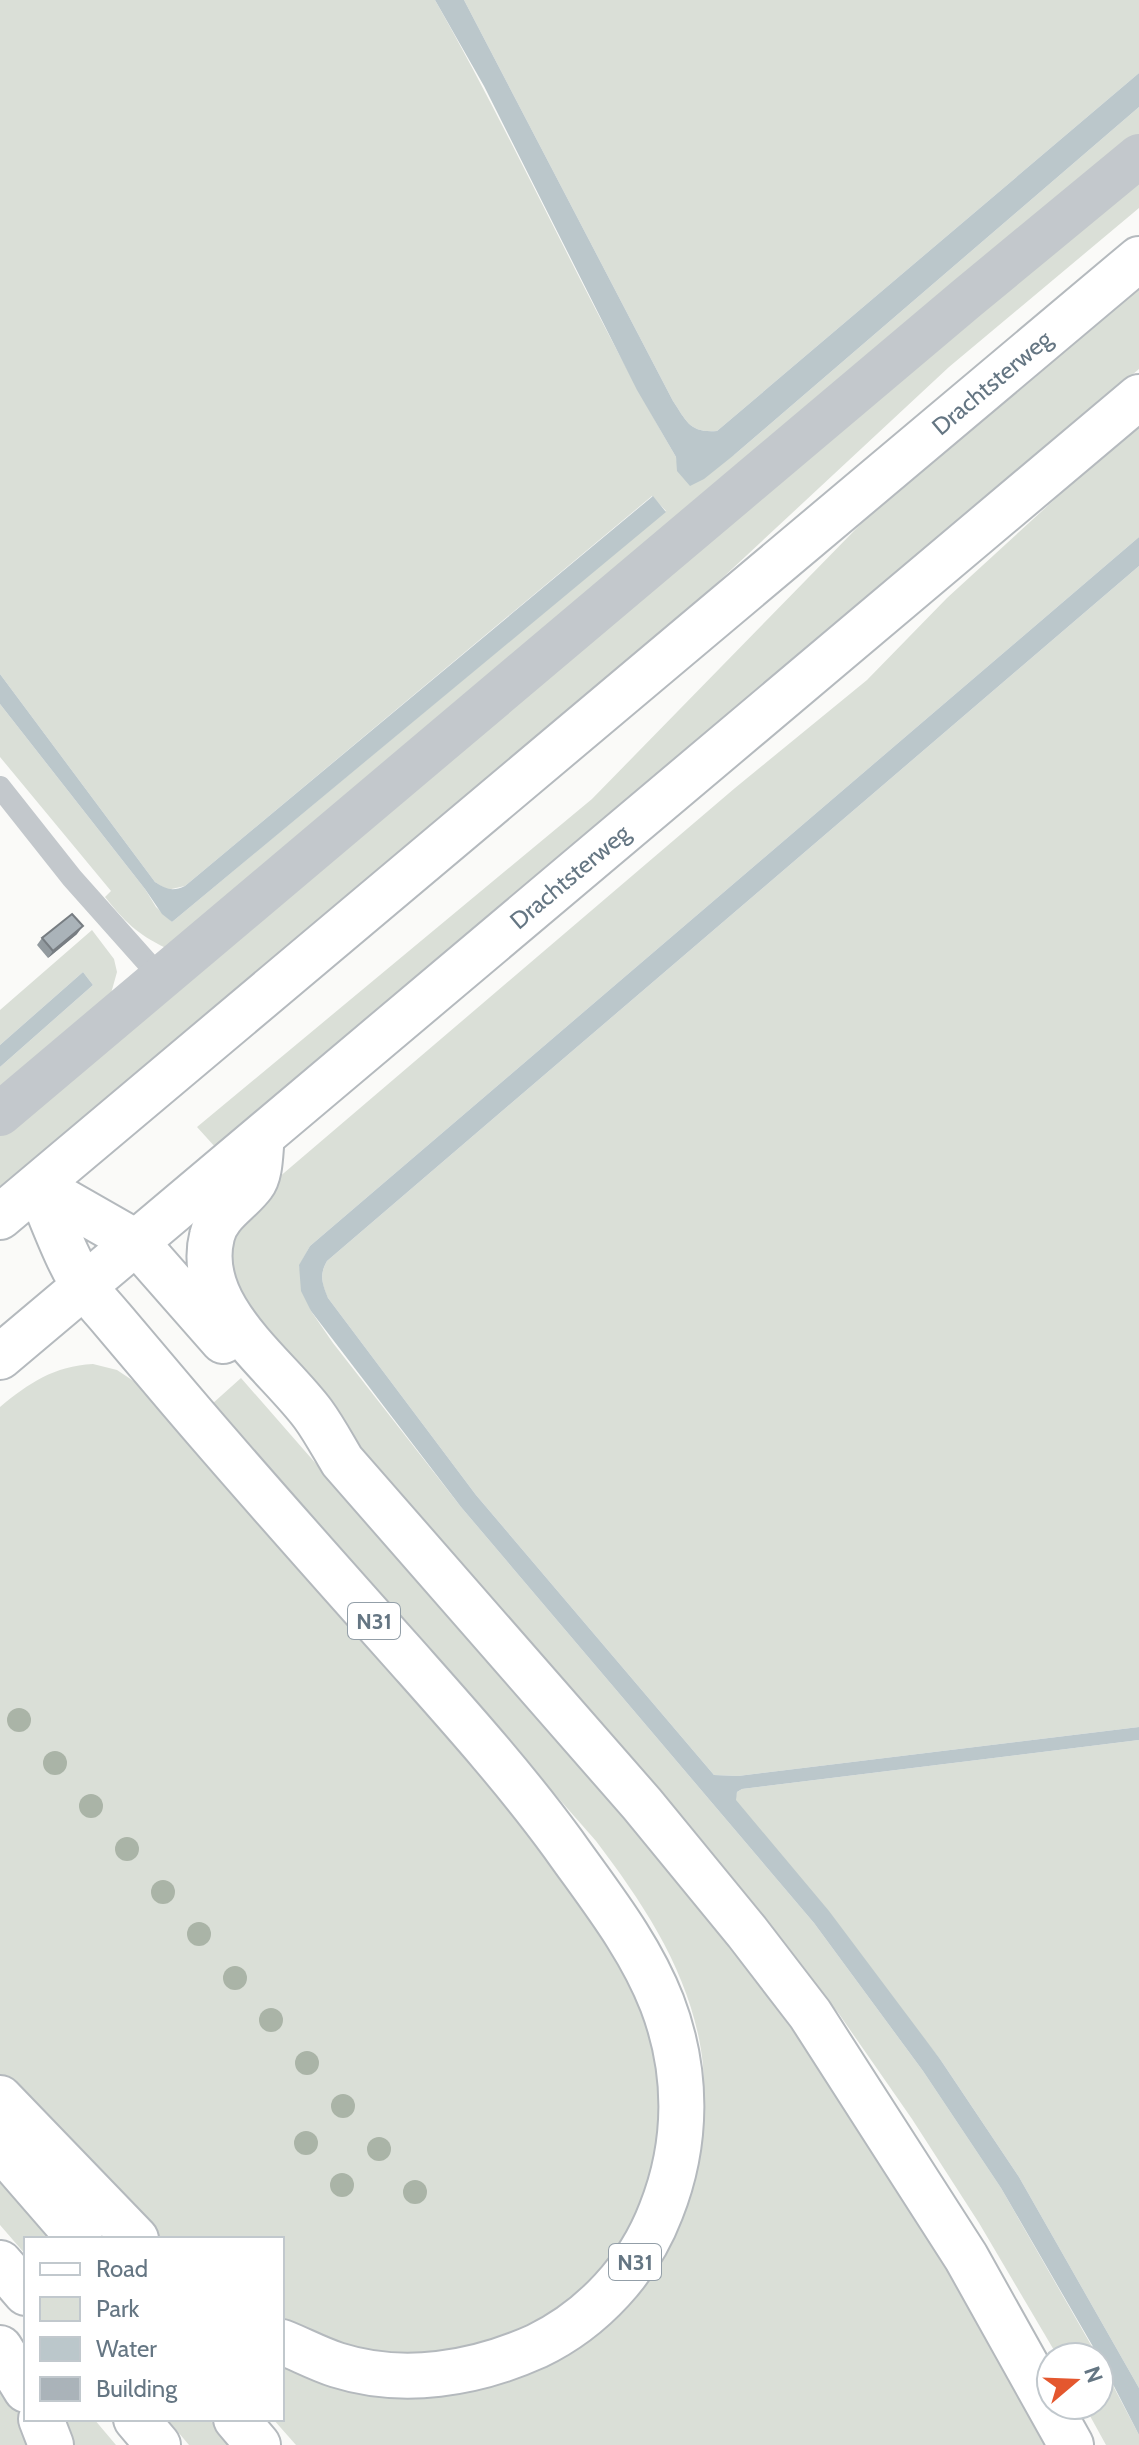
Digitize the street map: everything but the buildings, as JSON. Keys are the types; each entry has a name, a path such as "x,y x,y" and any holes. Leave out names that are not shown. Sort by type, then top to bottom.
{"main road":[{"name":"Drachtsterweg","path":"0,1217 1139,259"},
{"name":"Drachtsterweg","path":"0,1357 1139,397"},
{"path":"262,1137 255,1182 229,1207 212,1232 208,1253 209,1274 217,1295 235,1323 314,1415 342,1461 642,1804 810,2014 966,2257 1071,2445"},
{"path":"38,1186 136,1242 299,1427 342,1461"},
{"path":"38,1186 84,1285"},
{"name":"N31","path":"84,1285 228,1456 520,1786 626,1932 647,1968 662,2003 678,2060 681,2142 670,2188 655,2227 622,2279 592,2310 566,2329 515,2356 450,2373 415,2376 382,2374 338,2365 284,2343"},
{"path":"0,2098 134,2237"},
{"path":"0,2147 78,2237"},
{"path":"0,2263 24,2291"},
{"path":"0,2348 24,2387"},
{"path":"42,2421 51,2445"},
{"path":"138,2421 158,2445"},
{"path":"238,2421 258,2445"}],"street":[{"path":"0,1114 1139,156"}],"lane":[{"path":"0,787 72,878 161,978"}],"green space":[{"path":"0,0 435,0 678,466 734,455 1139,107 1139,138 166,948 147,938 119,914 105,897 111,891 0,757 0,704 156,907 172,922 666,511 652,496 185,886 167,890 155,882 0,674"},
{"path":"464,0 1139,0 1139,73 717,431 708,431 690,425 673,401"},
{"path":"1139,173 1139,208 949,367 660,636 0,1190 0,1134"},
{"path":"1139,284 1139,369 216,1148 197,1127 592,799 894,490"},
{"path":"1139,422 1139,537 310,1246 299,1266 311,1311 333,1343 461,1507 814,1923 923,2071 1001,2188 1089,2341 1049,2341 979,2223 839,2014 677,1814 247,1319 230,1265 232,1243 239,1227 264,1190 735,788 867,680 947,598"},
{"path":"1139,566 1139,1727 738,1776 714,1775 476,1495 328,1298 322,1280 324,1266"},
{"path":"92,930 114,959 117,972 110,997 0,1095 0,1067 93,985 83,972 0,1045 0,1010"},
{"path":"93,1364 117,1370 138,1384 502,1796 607,1925 658,2043 666,2125 646,2204 601,2276 519,2341 404,2362 284,2332 284,2237 148,2237 56,2140 0,2075 0,1407 43,1377 79,1365"},
{"path":"241,1378 685,1886 786,2017 841,2092 1035,2408 1035,2421 1043,2421 1058,2445 296,2445 275,2421 284,2421 284,2361 338,2379 568,2343 703,2107 703,2070 690,2003 649,1918 596,1841 212,1404"},
{"path":"1139,1740 1139,2388 1019,2177 940,2059 735,1800 737,1792"},
{"path":"0,2176 52,2237 24,2237 24,2253 0,2225"},
{"path":"0,2368 37,2445 0,2445"},
{"path":"1115,2389 1139,2435 1139,2445 1106,2445 1093,2421 1115,2421"},
{"path":"55,2421 96,2421 116,2445 65,2445"},
{"path":"169,2421 211,2421 231,2445 189,2445"}],"water":[{"path":"435,0 464,0 673,401 690,425 701,430 717,431 1139,73 1139,107 734,455 690,486 677,471 676,457 637,390 484,86"},
{"path":"653,496 666,512 172,922 162,914 0,704 0,674 155,882 169,889 180,888"},
{"path":"1139,537 1139,566 327,1261 322,1275 328,1298 476,1495 714,1775 738,1776 1139,1727 1139,1740 742,1789 737,1792 736,1800 829,1911 940,2059 1019,2177 1112,2341 1090,2341 1001,2188 923,2071 814,1923 461,1507 311,1311 301,1291 299,1265 310,1246"},
{"path":"83,972 93,985 0,1067 0,1045"},
{"path":"1115,2346 1139,2388 1139,2435 1115,2388"}]}
